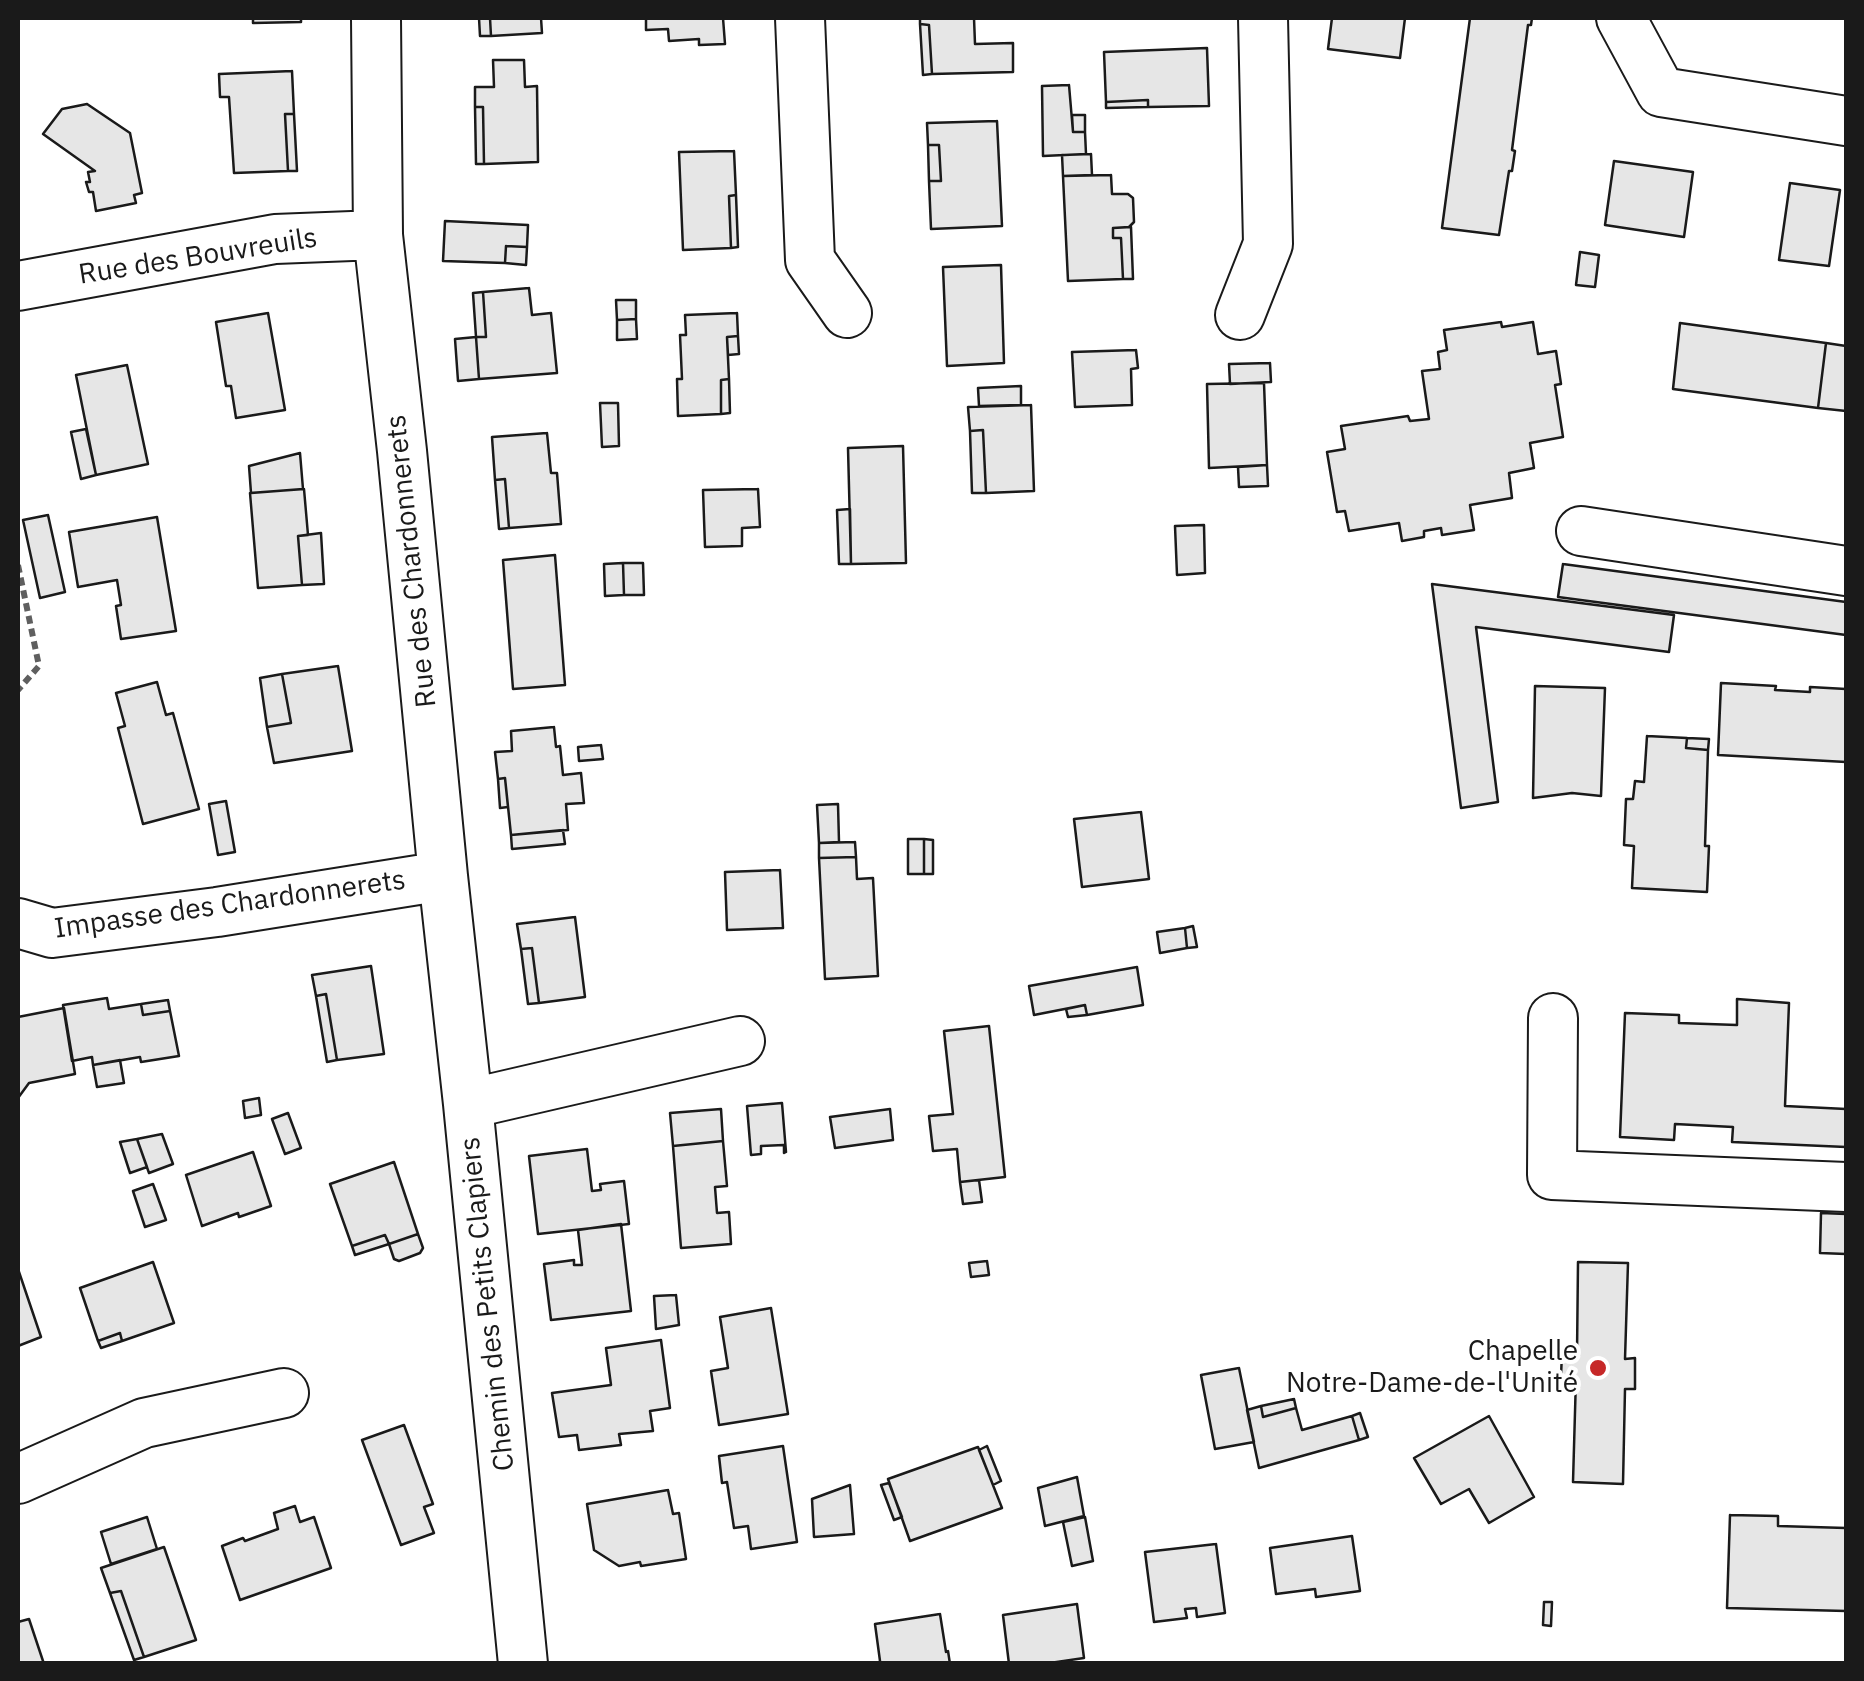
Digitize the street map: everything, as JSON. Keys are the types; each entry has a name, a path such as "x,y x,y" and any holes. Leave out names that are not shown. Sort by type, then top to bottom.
{"street":[{"name":"Rue des Chardonnerets","path":"376,18 378,234 468,1104"},
{"path":"800,18 810,260 848,313"},
{"path":"1240,314 1268,244 1263,18"},
{"path":"1622,18 1660,92 1846,120"},
{"name":"Rue des Bouvreuils","path":"18,286 275,239 378,234"},
{"path":"1581,531 1846,571"},
{"name":"Impasse des Chardonnerets","path":"18,924 52,934 443,876"},
{"path":"1553,1018 1552,1175 1846,1186"},
{"name":"Chemin des Petits Clapiers","path":"523,1664 468,1104 740,1042"},
{"path":"18,1479 144,1424 284,1394"}],"path":[{"path":"18,565 39,666 18,690"}],"building":[{"path":"253,18 301,18 301,22 253,23"},
{"path":"479,18 490,18 491,36 480,36"},
{"path":"490,18 541,18 542,33 491,36"},
{"path":"646,18 723,18 725,44 699,45 699,39 669,41 668,29 646,30"},
{"path":"920,18 974,18 975,44 1013,43 1013,72 932,74 929,25 920,24"},
{"path":"1332,18 1405,18 1400,58 1328,49"},
{"path":"1470,18 1532,18 1528,25 1512,171 1499,235 1442,228"},
{"path":"920,24 929,25 932,74 923,75"},
{"path":"1207,48 1209,106 1148,107 1148,100 1106,102 1104,52"},
{"path":"493,60 524,60 525,87 537,86 538,162 484,164 483,107 475,107 475,87 494,87"},
{"path":"292,71 294,114 285,114 288,171 234,173 229,97 220,97 219,74"},
{"path":"1069,85 1073,132 1085,132 1086,154 1043,156 1042,86"},
{"path":"1148,100 1148,107 1106,108 1106,102"},
{"path":"87,104 130,133 142,193 134,195 136,203 96,211 93,192 89,192 86,182 90,182 88,172 95,171 43,134 62,109"},
{"path":"475,107 483,107 484,164 476,164"},
{"path":"285,114 294,114 297,171 288,171"},
{"path":"1072,115 1085,115 1085,132 1073,132"},
{"path":"997,121 1002,226 931,229 929,181 941,181 939,145 928,145 927,123"},
{"path":"928,145 939,145 941,181 929,181"},
{"path":"734,151 736,195 729,196 731,248 683,250 679,152"},
{"path":"1091,154 1092,175 1063,176 1062,155"},
{"path":"1614,161 1693,172 1684,237 1605,225"},
{"path":"1111,175 1112,194 1133,198 1134,222 1129,227 1113,228 1113,238 1121,238 1123,279 1068,281 1063,176"},
{"path":"1790,183 1840,190 1829,266 1779,260"},
{"path":"736,195 738,247 731,248 729,196"},
{"path":"445,221 528,225 527,247 506,246 505,263 443,261"},
{"path":"1131,227 1133,279 1123,279 1121,238 1113,238 1113,228"},
{"path":"506,246 527,247 526,265 505,263"},
{"path":"1580,252 1599,255 1595,287 1576,285"},
{"path":"1001,265 1004,363 947,366 943,267"},
{"path":"529,288 532,315 551,313 557,373 479,379 476,337 486,337 483,292"},
{"path":"483,292 486,337 476,337 473,293"},
{"path":"616,300 636,300 636,319 617,320"},
{"path":"268,313 285,410 236,418 231,386 226,386 216,322"},
{"path":"737,313 738,336 727,337 729,379 721,380 721,414 678,416 677,379 682,379 680,335 686,335 685,315"},
{"path":"636,319 637,339 617,340 617,320"},
{"path":"1501,322 1502,327 1533,322 1538,354 1556,351 1561,384 1555,385 1563,437 1530,443 1534,468 1509,473 1512,498 1470,505 1474,530 1442,535 1441,528 1424,531 1424,537 1402,541 1399,523 1349,531 1345,511 1337,512 1327,452 1345,449 1341,426 1408,416 1410,421 1429,419 1422,371 1440,369 1438,352 1447,350 1444,330"},
{"path":"1680,323 1826,343 1818,408 1673,389"},
{"path":"738,336 739,354 728,355 727,337"},
{"path":"476,337 479,379 458,381 455,339"},
{"path":"1826,343 1846,346 1846,411 1818,408"},
{"path":"1136,350 1138,368 1131,369 1132,405 1075,407 1072,352"},
{"path":"1270,363 1271,382 1230,384 1229,364"},
{"path":"127,365 148,464 96,475 76,375"},
{"path":"729,379 730,413 721,414 721,380"},
{"path":"1264,383 1267,465 1209,468 1207,384"},
{"path":"1021,386 1021,405 979,406 978,388"},
{"path":"600,403 618,403 619,446 602,447"},
{"path":"1031,405 1034,491 986,493 983,430 970,431 968,407"},
{"path":"86,429 96,475 81,479 71,432"},
{"path":"983,430 986,493 972,493 970,431"},
{"path":"547,433 551,473 557,473 561,524 509,528 505,479 495,480 492,437"},
{"path":"903,446 906,563 851,564 848,448"},
{"path":"300,453 303,489 251,493 249,466"},
{"path":"1267,465 1268,486 1239,487 1238,467"},
{"path":"505,479 509,528 499,529 495,480"},
{"path":"304,489 308,535 298,536 302,585 258,588 250,493"},
{"path":"758,489 760,527 742,528 742,546 705,547 703,490"},
{"path":"850,509 851,564 839,564 837,510"},
{"path":"48,515 65,592 40,598 23,520"},
{"path":"157,517 176,631 121,639 117,580 78,587 69,532"},
{"path":"1204,525 1205,573 1177,575 1175,526"},
{"path":"321,533 324,584 302,585 298,536"},
{"path":"555,555 565,685 513,689 503,560"},
{"path":"623,563 643,563 644,595 624,595"},
{"path":"623,563 624,595 605,596 604,564"},
{"path":"1563,564 1846,602 1846,635 1558,597"},
{"path":"1432,584 1674,615 1669,652 1476,627 1498,802 1461,808"},
{"path":"338,666 352,751 274,763 267,727 291,723 282,674"},
{"path":"282,674 291,723 267,727 260,678"},
{"path":"157,682 166,715 173,713 199,809 143,824 118,728 125,726 116,693"},
{"path":"1721,683 1810,692 1810,687 1846,689 1846,762 1718,755"},
{"path":"1535,686 1605,688 1601,796 1572,793 1533,798"},
{"path":"554,727 563,775 581,773 584,803 566,804 568,830 511,835 505,778 498,779 495,752 512,751 511,731"},
{"path":"1647,736 1687,738 1686,748 1708,750 1707,892 1632,888 1634,846 1624,845 1626,799 1633,799 1635,781 1644,782"},
{"path":"1687,738 1709,739 1708,750 1686,748"},
{"path":"601,745 603,759 579,761 578,747"},
{"path":"505,778 508,807 500,808 498,779"},
{"path":"226,801 235,852 218,855 209,804"},
{"path":"838,804 839,842 819,843 817,805"},
{"path":"1141,812 1149,879 1082,887 1074,819"},
{"path":"563,830 565,844 512,849 511,835"},
{"path":"908,839 924,839 924,874 908,874"},
{"path":"924,839 933,840 933,874 924,874"},
{"path":"855,842 856,857 819,858 819,843"},
{"path":"856,857 857,879 873,878 878,976 825,979 819,858"},
{"path":"780,870 783,928 727,930 725,872"},
{"path":"575,917 585,997 539,1003 532,948 521,949 517,924"},
{"path":"1193,926 1197,947 1187,948 1185,928"},
{"path":"1185,928 1187,948 1160,953 1157,932"},
{"path":"532,948 539,1003 528,1004 521,949"},
{"path":"371,966 384,1054 337,1060 326,994 316,996 312,975"},
{"path":"1137,967 1143,1005 1087,1015 1085,1005 1034,1015 1029,986"},
{"path":"326,994 337,1060 327,1062 316,996"},
{"path":"107,998 109,1009 141,1004 143,1015 170,1011 179,1056 141,1062 140,1057 93,1065 92,1057 72,1061 63,1005"},
{"path":"1737,999 1789,1003 1785,1106 1846,1109 1846,1147 1732,1142 1733,1127 1675,1124 1674,1140 1620,1137 1625,1013 1679,1015 1679,1023 1737,1025"},
{"path":"168,1000 170,1011 143,1015 141,1004"},
{"path":"1085,1005 1087,1015 1068,1017 1066,1009"},
{"path":"64,1008 75,1074 29,1083 18,1098 18,1017"},
{"path":"989,1026 1005,1177 960,1182 957,1149 933,1151 929,1116 953,1114 944,1031"},
{"path":"120,1060 124,1083 97,1087 93,1065"},
{"path":"259,1098 261,1115 245,1118 243,1101"},
{"path":"782,1103 786,1152 784,1145 761,1146 761,1154 751,1155 747,1106"},
{"path":"721,1109 723,1141 673,1146 670,1113"},
{"path":"890,1109 893,1140 835,1148 830,1117"},
{"path":"288,1113 301,1148 285,1154 272,1119"},
{"path":"162,1134 173,1164 149,1173 137,1139"},
{"path":"137,1139 147,1167 130,1173 120,1142"},
{"path":"723,1141 727,1186 715,1187 717,1213 729,1212 731,1244 681,1248 673,1146"},
{"path":"587,1149 592,1191 601,1190 600,1184 624,1181 629,1224 538,1234 529,1156"},
{"path":"253,1152 271,1206 202,1226 186,1175"},
{"path":"394,1162 418,1234 389,1244 385,1235 352,1246 330,1184"},
{"path":"979,1180 982,1202 963,1204 960,1182"},
{"path":"153,1184 166,1220 145,1227 133,1191"},
{"path":"1821,1213 1846,1214 1846,1254 1820,1253"},
{"path":"621,1224 631,1311 551,1320 544,1264 574,1260 574,1265 582,1265 578,1230"},
{"path":"418,1234 423,1248 420,1253 399,1261 394,1259 389,1244"},
{"path":"385,1235 389,1244 355,1255 352,1246"},
{"path":"987,1261 989,1275 971,1277 969,1263"},
{"path":"153,1262 174,1323 122,1341 120,1333 98,1341 80,1288"},
{"name":"Chapelle Notre-Dame-de-l'Unité","path":"1578,1262 1628,1263 1625,1359 1635,1358 1635,1389 1625,1389 1623,1484 1573,1482 1576,1377 1561,1376 1562,1353 1577,1354"},
{"path":"18,1269 41,1337 18,1346"},
{"path":"676,1295 679,1325 656,1329 654,1296"},
{"path":"771,1308 788,1414 719,1425 711,1371 728,1368 720,1317"},
{"path":"120,1333 122,1341 101,1348 98,1341"},
{"path":"661,1340 670,1408 650,1411 653,1431 619,1434 621,1445 579,1450 577,1435 559,1437 552,1393 611,1385 606,1348"},
{"path":"1239,1368 1254,1442 1215,1449 1201,1375"},
{"path":"1294,1399 1296,1408 1263,1417 1261,1406"},
{"path":"1261,1406 1263,1417 1296,1408 1302,1430 1352,1416 1359,1440 1259,1468 1247,1410"},
{"path":"1360,1413 1368,1437 1359,1440 1352,1416"},
{"path":"1489,1416 1534,1497 1489,1523 1469,1489 1441,1504 1414,1458"},
{"path":"404,1425 433,1504 424,1507 434,1533 401,1545 362,1440"},
{"path":"783,1446 797,1542 751,1549 748,1526 734,1528 719,1456"},
{"path":"987,1446 1001,1481 993,1485 979,1450"},
{"path":"978,1447 1002,1508 910,1541 888,1479"},
{"path":"1077,1477 1084,1516 1045,1526 1038,1488"},
{"path":"889,1483 902,1517 894,1520 881,1485"},
{"path":"850,1485 854,1534 814,1537 812,1499"},
{"path":"668,1490 673,1514 679,1513 686,1559 619,1566 594,1550 587,1504"},
{"path":"295,1506 300,1522 314,1517 331,1568 240,1600 222,1546 278,1529 274,1513"},
{"path":"1730,1515 1778,1516 1778,1526 1846,1528 1846,1611 1727,1608"},
{"path":"147,1517 157,1549 111,1564 101,1532"},
{"path":"1085,1517 1093,1561 1072,1566 1063,1522"},
{"path":"1352,1536 1360,1591 1316,1597 1315,1589 1276,1594 1270,1548"},
{"path":"1216,1544 1225,1613 1197,1617 1196,1608 1185,1609 1187,1618 1154,1622 1145,1552"},
{"path":"164,1547 196,1640 144,1657 121,1591 110,1593 101,1568"},
{"path":"121,1591 144,1657 134,1660 110,1593"},
{"path":"1544,1602 1552,1602 1551,1626 1543,1625"},
{"path":"1077,1604 1084,1658 1009,1664 1003,1615"},
{"path":"940,1614 950,1664 878,1664 875,1624"},
{"path":"29,1619 44,1664 18,1664 18,1622"}],"place":[{"name":"Chapelle Notre-Dame-de-l'Unité","path":"1598,1368"}]}
